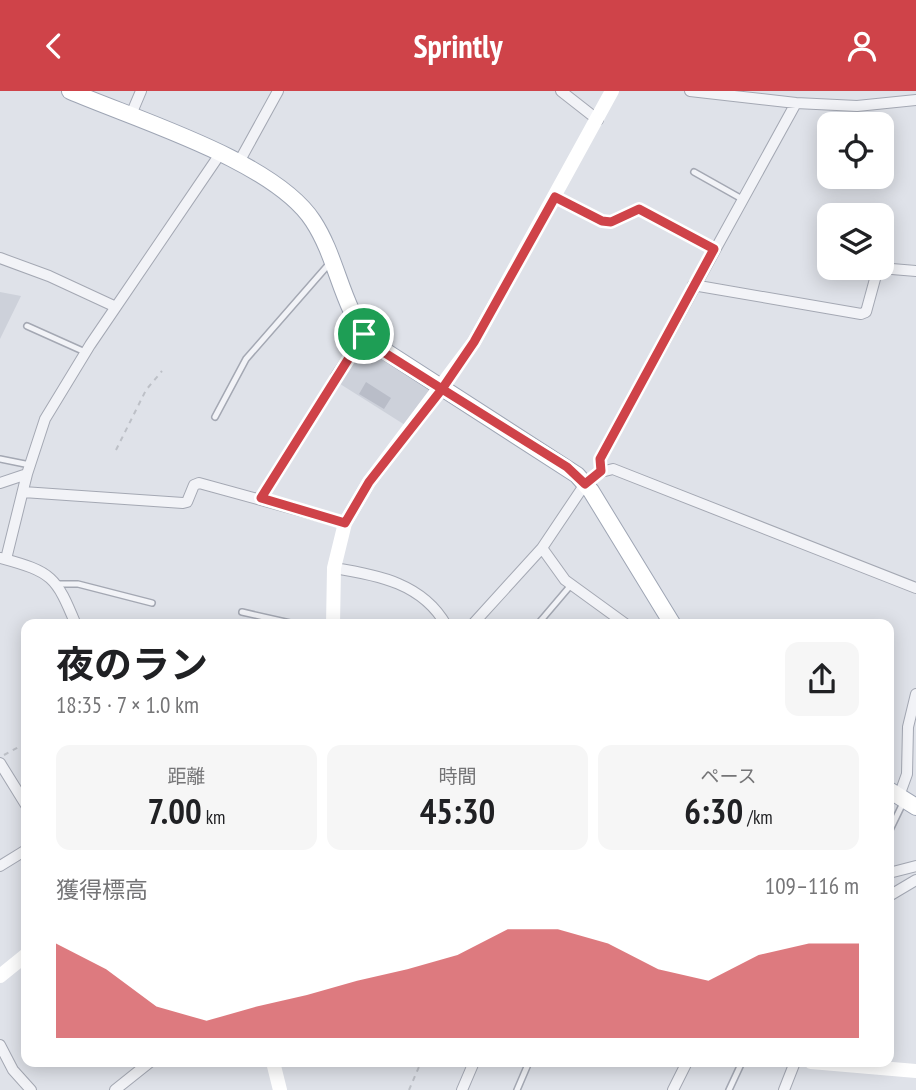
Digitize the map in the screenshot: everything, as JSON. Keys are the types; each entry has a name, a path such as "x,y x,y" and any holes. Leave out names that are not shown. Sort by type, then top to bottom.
{"main road":[{"path":"69,91 239,162 261,174 297,201 320,232 349,309 364,334 377,348 567,467 585,484 669,619"}],"street":[{"path":"130,117 141,91"},
{"path":"239,162 278,91"},
{"path":"561,91 598,120"},
{"path":"333,619 334,568 345,523 369,482 442,389 474,342 612,91"},
{"path":"690,91 796,103 857,106 915,97"},
{"path":"601,471 600,459 796,103"},
{"path":"73,619 58,584 47,574 3,558 28,469 45,419 85,352 220,154"},
{"path":"0,258 50,276 116,307"},
{"path":"894,269 916,271"},
{"path":"694,285 862,314 866,312 875,280"},
{"path":"336,376 364,334"},
{"path":"0,483 28,469"},
{"path":"477,619 542,548 585,484 601,471 613,469 916,588"},
{"path":"23,492 183,503 187,502 194,485 199,483 345,523"},
{"path":"542,548 571,585 619,619"},
{"path":"334,568 404,585 434,605 442,619"},
{"path":"902,798 907,774 908,727 914,714 916,694"},
{"path":"0,763 21,797"},
{"path":"0,866 21,853"},
{"path":"894,872 916,866"},
{"path":"894,893 916,880"},
{"path":"0,976 21,959"},
{"path":"0,1045 13,1070 30,1090"},
{"path":"115,1090 144,1067"},
{"path":"275,1067 280,1090"},
{"path":"463,1090 472,1067"},
{"path":"673,1090 684,1067"},
{"path":"784,1090 793,1067"},
{"path":"868,1067 916,1071"}],"lane":[{"path":"694,172 742,199"},
{"path":"555,197 602,221 611,222 639,209 714,249"},
{"path":"215,417 246,359 331,262"},
{"path":"27,326 85,352"},
{"path":"261,498 336,376"},
{"path":"0,459 28,469"},
{"path":"58,584 78,584 152,603"},
{"path":"542,619 571,585"},
{"path":"242,612 273,619"},
{"path":"894,819 902,798"},
{"path":"517,1090 527,1067"},
{"path":"729,1090 740,1067"}],"path":[{"path":"116,450 146,390 162,371"},
{"path":"1,755 21,745"},
{"path":"409,1090 419,1067"}],"shaded area":[{"path":"0,292 21,296 0,339"},
{"path":"366,345 429,387 430,392 405,425 337,382 360,346"}],"building":[{"path":"366,382 391,398 384,409 359,394"}],"route":[{"path":"364,334 358,339 261,498 345,523 369,482 442,389 567,467 585,484 601,471 600,459 714,249 639,209 625,212 611,222 602,221 555,197 474,342 442,389 377,348 364,334"}]}
